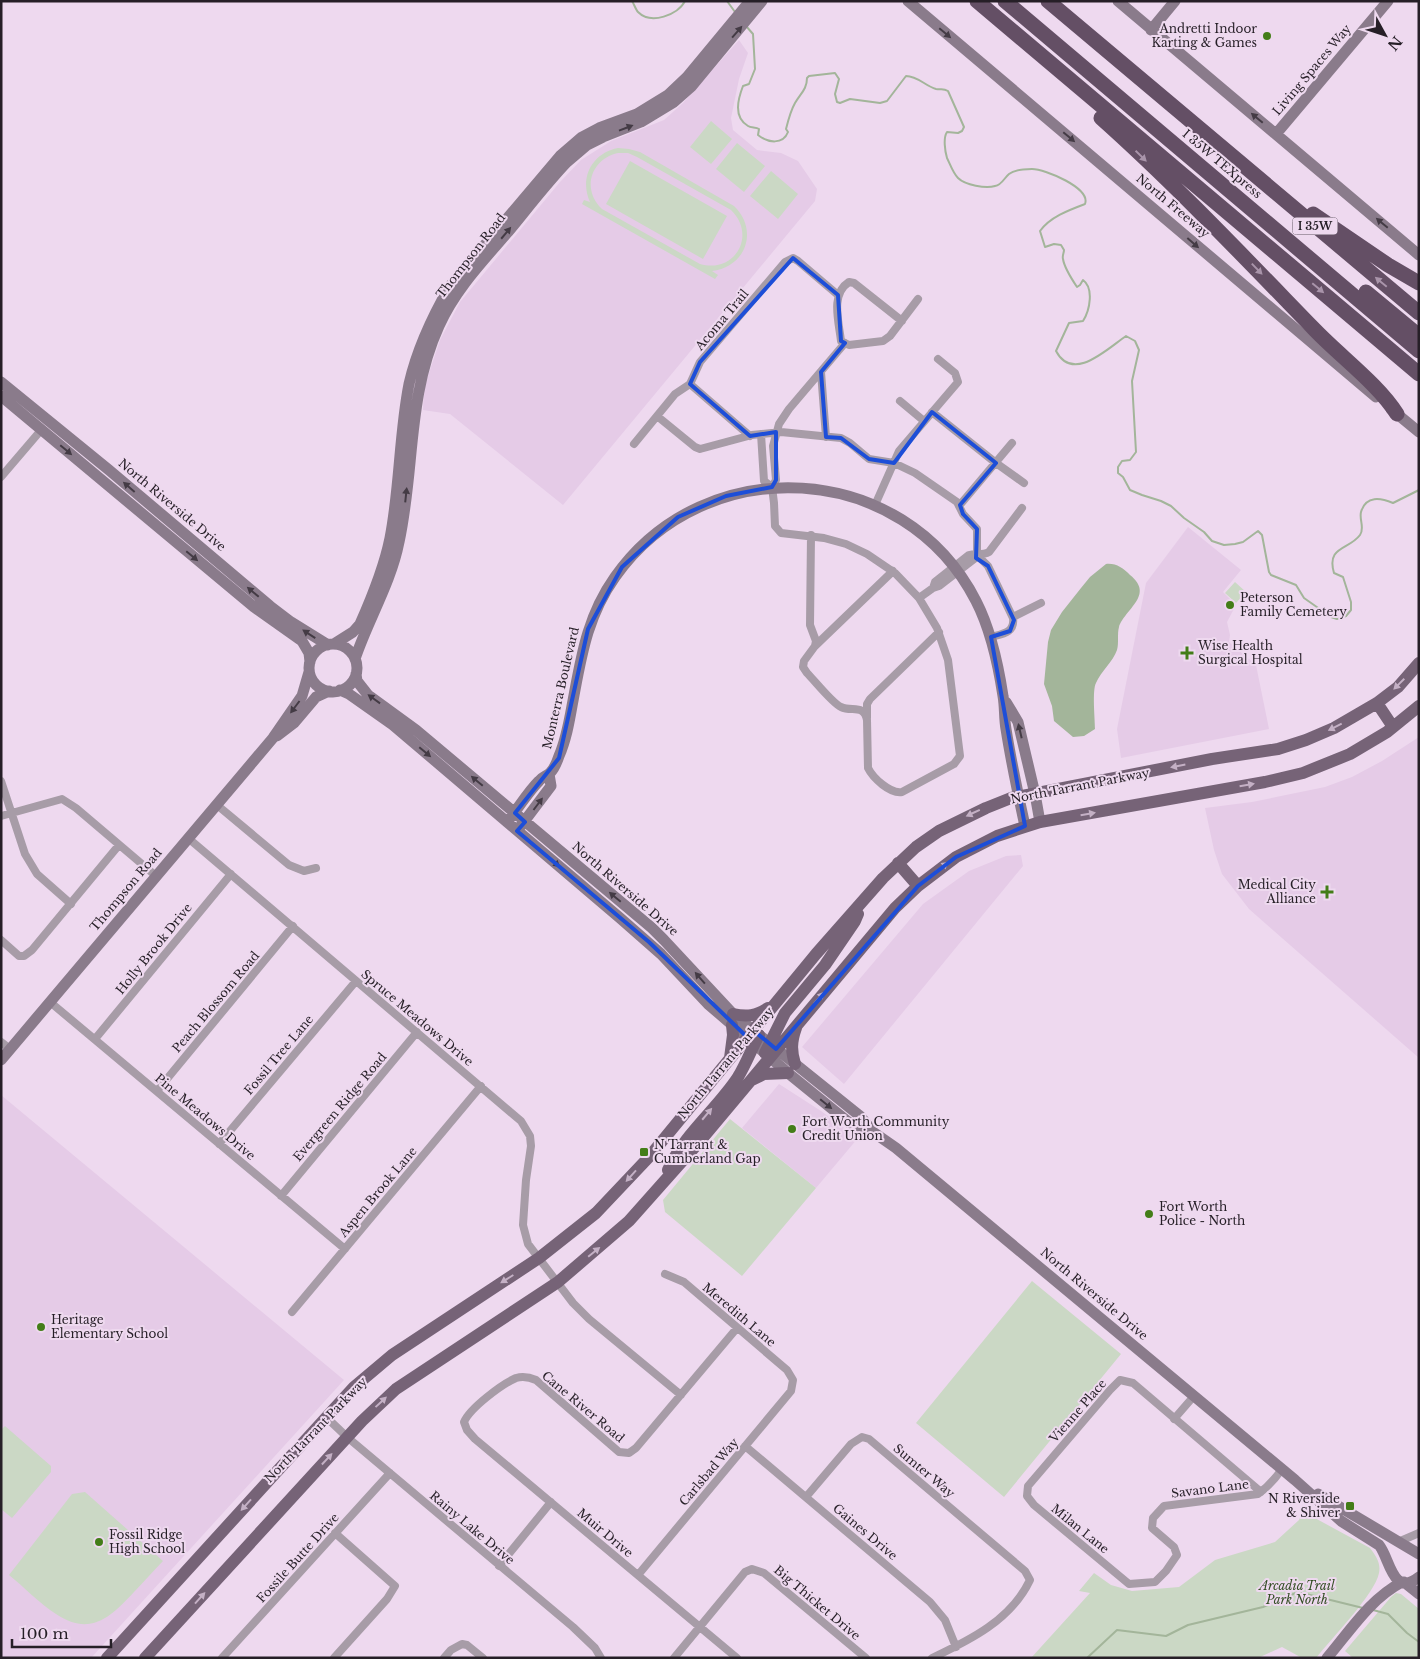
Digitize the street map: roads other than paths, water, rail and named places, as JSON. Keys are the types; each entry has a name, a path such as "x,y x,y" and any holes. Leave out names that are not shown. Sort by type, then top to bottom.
{"highway":[{"path":"977,1 1419,374"},
{"name":"I 35W TEXpress","path":"1005,1 1419,351"},
{"name":"I 35W TEXpress","path":"1020,1 1419,336"},
{"name":"I 35W","path":"1048,1 1419,313"},
{"path":"1059,1 1158,87 1164,99"},
{"path":"992,14 998,26 1107,123 1211,222 1330,345 1389,401 1398,414"},
{"path":"1211,139 1227,144 1292,198 1356,243 1419,283"}],"main road":[{"name":"North Freeway","path":"908,1 1419,432"},
{"path":"1118,1 1419,255"},
{"path":"1151,30 1175,1"},
{"name":"Living Spaces Way","path":"1276,134 1388,1"},
{"name":"Thompson Road","path":"331,644 353,632 360,624 399,542 404,510 413,394 432,343 462,279 539,187 587,145 674,102 691,87 708,57 758,2"},
{"name":"North Riverside Drive","path":"1,382 263,615 302,641 309,652 310,667 316,685 349,694 393,725 507,822 521,826 664,940 733,1019 792,1069 852,1125 873,1132 896,1148 1282,1469 1341,1521 1379,1545 1384,1550 1394,1578 1403,1582"},
{"name":"North Riverside Drive","path":"1,396 291,622 331,644 345,647 355,659 357,682 368,695 408,724 515,813 521,826"},
{"name":"Monterra Boulevard","path":"507,822 540,779 549,774 565,742 582,650 588,629 595,611 622,567 652,536 678,517 692,510 731,495 772,488 795,487 821,489 875,505 916,530 936,546 956,569 975,598 991,637 1004,698 1006,727 1026,826"},
{"name":"Thompson Road","path":"355,659 388,566"},
{"path":"310,667 316,651 331,644"},
{"name":"North Tarrant Parkway","path":"111,1656 354,1387 392,1355 539,1258 596,1213 649,1156 730,1058 753,1036 774,1004 864,900 898,863 939,831 986,808 1019,797 1212,759 1278,749 1334,728 1377,703 1398,687 1419,663"},
{"name":"Thompson Road","path":"1,1060 6,1046 50,1002 273,738 302,696 310,667"},
{"path":"335,691 350,684 356,674"},
{"name":"Thompson Road","path":"273,738 294,723 316,697 335,691"},
{"name":"Monterra Boulevard","path":"1004,698 1018,722 1040,822"},
{"path":"1377,703 1393,727"},
{"path":"770,1050 798,1024 895,908 918,886 956,857 997,836 1040,822 1265,782 1303,773 1350,754 1393,727 1419,706"},
{"name":"Monterra Boulevard","path":"521,826 551,786 549,774"},
{"path":"898,863 918,886"},
{"path":"145,1658 347,1437 396,1389 558,1282 629,1221 750,1081 770,1050 785,1013 825,965 855,921 864,900"},
{"path":"730,1058 733,1019 754,1015 774,1004"},
{"path":"750,1081 764,1074 792,1069 792,1040 798,1024"},
{"path":"662,1184 673,1158 738,1076 753,1036"},
{"name":"North Riverside Drive","path":"1295,1480 1398,1542 1415,1550"},
{"path":"1378,1598 1392,1556 1401,1550 1415,1550"},
{"path":"1327,1658 1378,1598 1403,1582 1414,1581 1419,1577"},
{"path":"1403,1582 1419,1594"}],"street":[{"name":"Acoma Trail","path":"634,444 675,394 690,384 700,362 785,262 793,258 798,261 838,295"},
{"path":"902,321 854,283 850,282 844,286 838,295 841,341 849,345 884,341 890,336 902,321 918,299"},
{"path":"845,343 779,424 774,451 776,480 772,488 774,523 777,529 783,533 811,535 835,540 877,560 893,571 919,598 939,632 947,655 952,680 960,752 959,758 954,764 904,791 892,791 871,773 868,768 867,704 939,632"},
{"path":"875,505 900,449 958,382 955,373 938,359"},
{"path":"821,372 826,437"},
{"path":"690,384 750,436"},
{"path":"900,401 924,421"},
{"path":"932,412 1024,483"},
{"path":"657,416 700,449 750,436 776,432 841,438 869,459 894,463 928,481 959,506 963,514 977,529 977,555 988,566 1013,616 1014,624 1010,630 991,637"},
{"path":"3,472 42,429"},
{"path":"761,434 764,481 772,488"},
{"path":"959,506 1012,444"},
{"path":"762,452 774,451"},
{"path":"919,598 933,588 935,582 956,569 969,555 983,555 990,551 1022,508"},
{"path":"811,535 810,625 816,641 813,649"},
{"path":"867,720 865,713 860,710 839,706 805,671 803,667 804,661 813,649 893,571"},
{"path":"1013,616 1041,603"},
{"path":"1,781 25,854 37,874 71,904"},
{"path":"1,816 62,799 76,808 156,876"},
{"path":"217,805 289,865 304,871 316,868"},
{"name":"Spruce Meadows Drive","path":"188,838 521,1121 530,1136 531,1146 526,1180 523,1226 528,1244 573,1302 589,1319 680,1395"},
{"path":"1,940 19,956 24,956 32,950 119,845"},
{"name":"Holly Brook Drive","path":"95,1039 231,874"},
{"name":"Peach Blossom Road","path":"157,1091 293,926"},
{"name":"Fossil Tree Lane","path":"219,1144 356,981"},
{"name":"Pine Meadows Drive","path":"50,1002 345,1249"},
{"name":"Evergreen Ridge Road","path":"281,1196 417,1032"},
{"name":"Aspen Brook Lane","path":"292,1312 481,1086"},
{"name":"Meredith Lane","path":"665,1274 684,1282 787,1370 793,1380"},
{"name":"Cane River Road","path":"464,1422 468,1413 492,1394 516,1378 528,1377 536,1380 619,1452 629,1453 636,1448 737,1328"},
{"name":"Carlsbad Way","path":"638,1575 791,1391 793,1380"},
{"name":"Vienne Place","path":"1028,1486 1120,1380 1133,1383 1174,1420"},
{"path":"1194,1396 1174,1420 1261,1492"},
{"name":"Rainy Lake Drive","path":"326,1417 347,1437 573,1627 595,1648 602,1658"},
{"name":"Muir Drive","path":"464,1422 467,1430 475,1438 737,1658"},
{"name":"Sumter Way","path":"806,1497 850,1444 862,1437 869,1439 1025,1571 1030,1580 1026,1589 996,1622 956,1647"},
{"name":"Gaines Drive","path":"745,1446 930,1602 945,1620 956,1647"},
{"name":"Savano Lane","path":"1129,1584 1155,1582 1166,1571 1177,1555 1174,1547 1152,1528 1153,1518 1164,1506 1258,1494 1268,1488 1282,1469"},
{"name":"Fossile Butte Drive","path":"222,1658 390,1473"},
{"name":"Milan Lane","path":"1028,1486 1027,1496 1034,1506 1129,1584"},
{"path":"499,1566 551,1502"},
{"path":"334,1658 387,1599 395,1586 336,1533"},
{"path":"1398,1542 1419,1533"},
{"name":"Big Thicket Drive","path":"674,1658 744,1572 752,1568 764,1573 866,1658"},
{"path":"444,1658 451,1650 462,1644 468,1645 483,1658"},
{"path":"932,1658 956,1647"}],"waterway":[{"path":"632,1 637,11 643,16 650,18 664,17 677,10 685,1"},
{"path":"727,1 735,12"},
{"path":"746,26 753,34 755,69 749,84 743,86 738,108 743,122 748,126 759,129 758,135 766,140 779,141 786,136 788,132 786,129 792,109 805,88 809,76 835,73 839,79 835,94 837,102 840,103 850,99 880,103 887,101 906,76 910,76 932,88 948,91 964,127 958,133 947,132 945,148 947,158 956,176 965,183 991,187 999,184 1011,173 1032,169 1047,172 1066,180 1081,192 1085,198 1085,204 1054,218 1040,231 1045,247 1054,244 1061,245 1064,250 1064,262 1073,281 1077,287 1083,280 1089,288 1090,294 1088,311 1083,321 1069,323 1056,351 1063,360 1071,364 1081,364 1100,355 1126,336 1135,341 1139,350 1132,381 1136,452 1130,460 1122,461 1118,467 1118,473 1123,477 1130,490 1171,506 1204,532 1212,541 1224,545 1243,542 1258,531 1262,535 1271,575 1296,585 1304,598 1331,617 1337,619 1346,616 1351,610 1351,602 1343,577 1334,573 1333,558 1336,553 1360,535 1363,507 1370,500 1374,499 1393,503 1419,490"},
{"path":"1087,1658 1117,1630 1166,1636 1188,1625 1263,1607 1298,1592 1363,1608"},
{"path":"1373,1610 1388,1614 1419,1642"}],"place":[{"name":"Andretti Indoor Karting & Games","path":"1267,36"},
{"name":"Peterson Family Cemetery","path":"1230,605"},
{"name":"Wise Health Surgical Hospital","path":"1187,653"},
{"name":"Medical City Alliance","path":"1327,892"},
{"name":"Fort Worth Community Credit Union","path":"792,1129"},
{"name":"N Tarrant & Cumberland Gap","path":"644,1152"},
{"name":"Fort Worth Police - North","path":"1149,1214"},
{"name":"Heritage Elementary School","path":"41,1327"},
{"name":"N Riverside & Shiver","path":"1350,1506"},
{"name":"Fossil Ridge High School","path":"99,1542"}],"park label":[{"name":"Arcadia Trail Park North","path":"1297,1593"}]}
